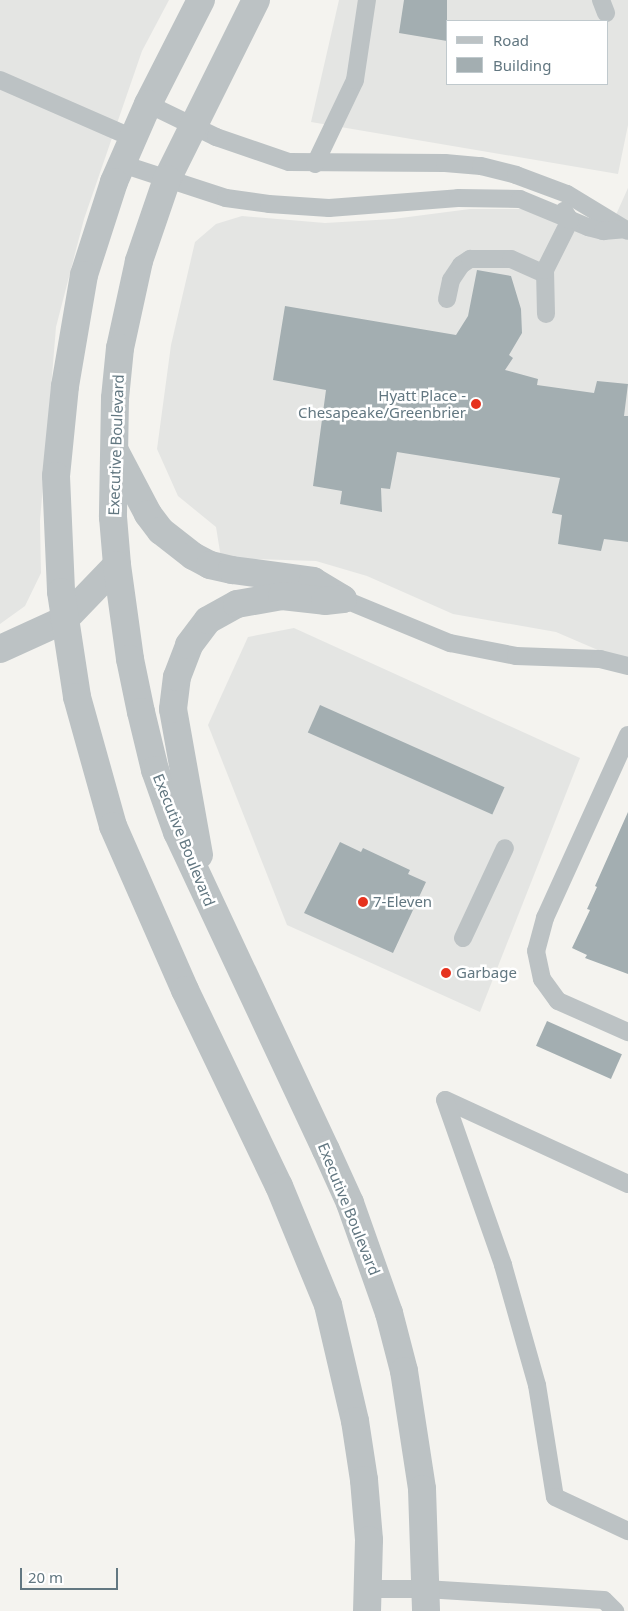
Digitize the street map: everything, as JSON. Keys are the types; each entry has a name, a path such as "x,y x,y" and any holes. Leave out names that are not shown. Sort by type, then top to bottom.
{"street":[{"path":"201,0 148,104 133,138 122,164 84,275 65,386 56,476 56,532 64,620 77,697 113,826 181,981 279,1186 328,1306 356,1422 364,1480 369,1540 367,1600"},
{"name":"Executive Boulevard","path":"256,0 167,179 139,261 120,348 113,446 112,517 117,565 130,659 155,770 178,832 342,1186 389,1313 404,1371 422,1489 426,1600"},
{"path":"113,446 148,514 176,545 210,565 313,581 343,599"},
{"path":"0,649 64,620 117,565"},
{"path":"203,887 173,709 177,677 189,645 208,620 237,604 282,596 325,601 343,599"}],"lane":[{"path":"315,164 355,80 367,0"},
{"path":"0,80 133,138"},
{"path":"148,104 192,126 289,162 315,164 394,161 481,166 550,187 626,230"},
{"path":"122,164 226,198 291,207 359,206 458,198 501,198 535,203 570,220 603,231 626,230"},
{"path":"550,187 570,220"},
{"path":"546,314 545,274 570,220"},
{"path":"447,299 451,280 461,265 470,259 511,259 545,274"},
{"path":"343,599 450,643 516,656 600,659 628,666"},
{"path":"628,735 546,918 536,951 542,979 558,1001 628,1032"},
{"path":"463,938 505,848"},
{"path":"628,1184 445,1100 503,1265 537,1385 555,1497 628,1531"},
{"path":"367,1600 604,1600 616,1611"}],"shaded area":[{"path":"0,0 169,0 142,51 84,219 56,327 40,521 41,573 25,606 0,624"},
{"path":"339,0 628,0 628,125 618,174 311,122"},
{"path":"628,188 628,663 556,632 453,614 367,576 316,561 221,558 216,527 178,496 157,449 171,345 195,242 216,224 242,216 325,223 393,219 470,209 529,209 606,237"},
{"path":"294,628 580,758 480,1012 287,925 208,725 248,637"}],"building":[{"path":"404,0 447,0 446,41 399,33"},
{"name":"Hyatt Place - Chesapeake/Greenbrier","path":"477,270 511,276 521,309 522,333 509,355 513,358 505,370 538,379 537,385 594,393 597,381 628,384 624,416 628,416 628,542 604,539 601,551 558,544 562,515 552,513 560,478 397,452 390,489 381,488 382,512 340,504 342,491 313,486 326,390 273,380 285,306 456,335 468,316"},
{"path":"320,705 505,787 492,815 308,732"},
{"path":"628,812 628,974 585,958 587,955 572,948 590,910 587,909 597,887 595,886"},
{"name":"7-Eleven","path":"340,842 361,852 363,848 410,870 408,874 426,882 393,953 304,913"},
{"path":"547,1021 622,1054 611,1079 536,1046"}],"place":[{"name":"Hyatt Place - Chesapeake/Greenbrier","path":"476,404"},
{"name":"7-Eleven","path":"363,902"},
{"name":"Garbage","path":"446,973"}]}
